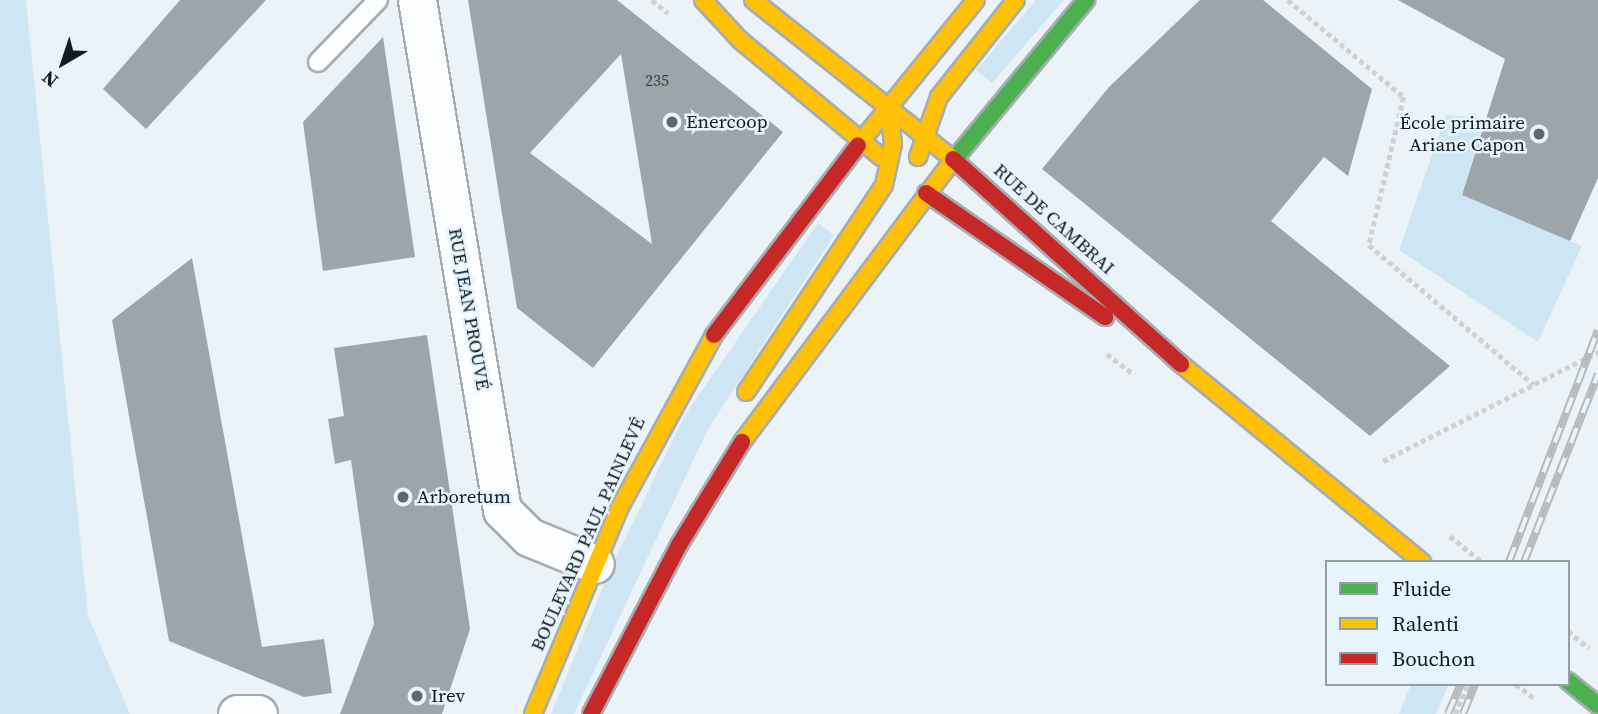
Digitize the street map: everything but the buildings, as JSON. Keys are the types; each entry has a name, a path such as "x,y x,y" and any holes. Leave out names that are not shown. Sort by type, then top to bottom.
{"main road":[{"name":"RUE DE CAMBRAI","path":"703,0 860,141 926,193 1187,369"},
{"name":"RUE DE CAMBRAI","path":"753,0 922,132 1187,369 1420,560"},
{"name":"BOULEVARD PAUL PAINLEVÉ","path":"533,714 645,451 696,360 860,141 976,0"},
{"path":"926,193 918,166 922,132 939,97 1016,0"},
{"path":"591,714 655,590 765,405 926,193 1086,0"},
{"path":"739,404 892,166 888,105"},
{"path":"655,590 702,471"},
{"path":"1570,683 1598,705"}],"street":[{"name":"RUE JEAN PROUVÉ","path":"417,0 502,510 529,537 595,564"},
{"path":"237,714 258,714"}],"lane":[{"path":"318,62 378,0"}],"path":[{"path":"1288,0 1404,97 1369,245 1534,385"},
{"path":"1383,461 1598,352"},
{"path":"1570,633 1598,655"},
{"path":"1455,714 1467,686"}],"shaded area":[{"path":"0,0 26,0 88,616 130,714 0,714"},
{"path":"1036,0 1064,0 992,83 976,70"},
{"path":"1446,115 1485,118 1462,195 1582,246 1538,342 1399,250"},
{"path":"818,223 834,235 708,429 574,714 551,714 611,567 685,415"},
{"path":"1410,686 1448,686 1436,714 1399,714"}],"railway":[{"path":"1510,560 1598,330"},
{"path":"1525,560 1598,374"},
{"path":"1448,714 1460,686"},
{"path":"1463,714 1474,686"}],"traffic: fast":[{"path":"948,167 1086,0"},
{"path":"1570,683 1598,705"}],"traffic: slow":[{"path":"703,0 740,40 881,157"},
{"path":"753,0 953,159"},
{"path":"858,145 976,0"},
{"path":"918,157 939,97 1016,0"},
{"path":"746,392 884,185 893,144 888,105"},
{"path":"742,442 948,167"},
{"path":"533,714 620,507 714,335"},
{"path":"1181,364 1420,560"}],"traffic: jam":[{"path":"714,335 858,145"},
{"path":"953,159 1181,364"},
{"path":"926,193 1105,317"},
{"path":"591,714 679,545 742,442"}],"place":[{"name":"Enercoop","path":"672,122"},
{"name":"École primaire Ariane Capon","path":"1539,134"},
{"name":"Arboretum","path":"403,497"},
{"name":"Irev","path":"417,696"}]}
